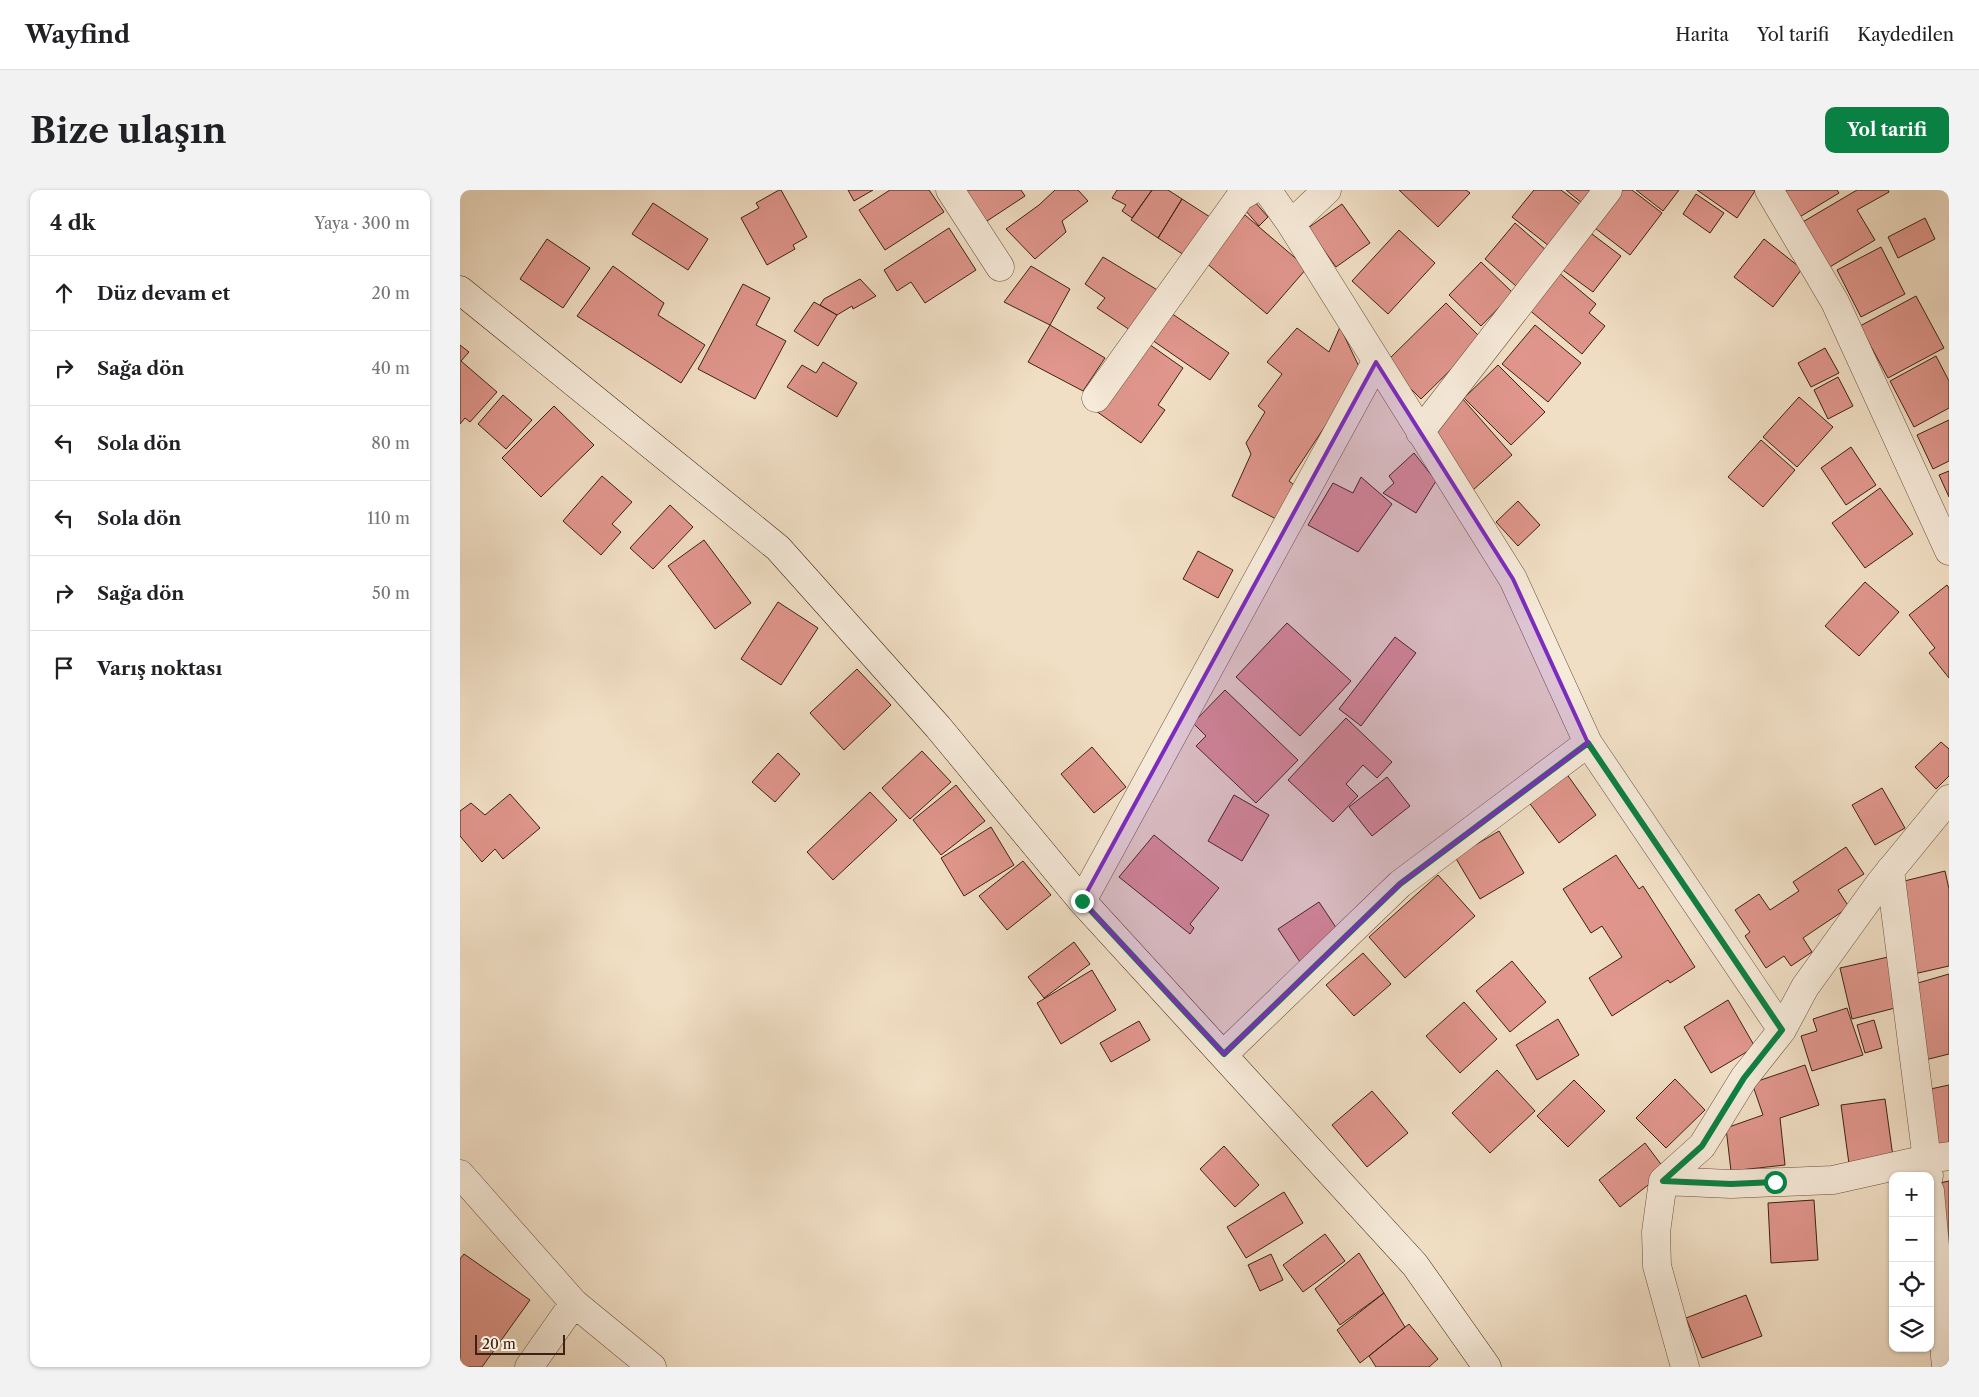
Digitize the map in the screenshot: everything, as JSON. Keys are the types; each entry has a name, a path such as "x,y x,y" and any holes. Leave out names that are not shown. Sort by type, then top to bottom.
{"street":[{"path":"950,190 1000,266"},
{"path":"1096,398 1240,197 1252,190"},
{"path":"1267,190 1291,224 1513,579 1588,743 1782,1030"},
{"path":"1291,224 1327,190"},
{"path":"1420,432 1608,190"},
{"path":"1769,190 1835,302 1949,551"},
{"path":"460,290 778,548 938,727 1082,901 1415,1265 1487,1367"},
{"path":"1082,901 1376,362"},
{"path":"1224,1054 1400,884 1588,743"},
{"path":"1685,1367 1657,1266 1656,1232 1663,1181 1702,1146 1744,1078 1782,1030 1804,987 1890,870 1949,798"},
{"path":"1663,1181 1731,1184 1833,1180 1935,1164 1890,870"},
{"path":"460,1174 574,1303 652,1367"},
{"path":"1932,1217 1946,1367"},
{"path":"529,1367 574,1303"}],"highlighted area":[{"path":"1376,362 1513,579 1588,743 1400,884 1224,1054 1082,901"}],"building":[{"path":"781,190 807,237 793,245 795,249 767,265 741,218 759,208 756,203"},
{"path":"848,190 873,190 854,201"},
{"path":"890,190 929,190 944,212 885,250 859,210"},
{"path":"963,190 1021,190 1025,196 984,223"},
{"path":"1055,190 1078,190 1088,201 1062,221 1066,232 1035,259 1006,229 1039,205"},
{"path":"1117,190 1152,190 1132,218 1122,211 1126,205 1112,198"},
{"path":"1152,190 1168,190 1182,199 1158,238 1131,220"},
{"path":"1399,190 1466,190 1470,193 1438,227"},
{"path":"1534,190 1561,190 1581,205 1549,246 1512,217"},
{"path":"1566,190 1593,190 1582,203"},
{"path":"1618,190 1632,190 1662,213 1630,255 1591,225"},
{"path":"1636,190 1679,190 1663,211"},
{"path":"1697,190 1753,190 1755,191 1737,218"},
{"path":"1781,190 1837,190 1839,193 1798,218"},
{"path":"1857,190 1888,190 1889,192 1857,210 1875,240 1828,268 1801,223"},
{"path":"1696,194 1724,213 1710,233 1683,214"},
{"path":"1182,199 1210,217 1184,255 1158,238"},
{"path":"1255,202 1268,217 1259,226 1245,210"},
{"path":"653,203 708,239 688,270 632,234"},
{"path":"1342,204 1370,243 1336,267 1308,228"},
{"path":"1245,215 1307,268 1267,314 1205,262"},
{"path":"1925,218 1935,239 1898,258 1888,237"},
{"path":"1515,223 1547,251 1516,286 1485,259"},
{"path":"949,228 976,270 925,303 911,282 897,291 884,270"},
{"path":"1399,230 1435,263 1388,314 1352,281"},
{"path":"1588,231 1621,256 1593,292 1560,268"},
{"path":"547,239 590,268 563,308 520,279"},
{"path":"1764,239 1802,269 1773,307 1734,277"},
{"path":"1881,247 1905,294 1861,317 1837,270"},
{"path":"1103,257 1159,291 1133,332 1097,308 1105,298 1085,284"},
{"path":"1481,262 1513,293 1481,326 1449,295"},
{"path":"613,266 664,303 658,315 705,345 681,383 577,316"},
{"path":"1031,266 1070,289 1050,325 1004,302"},
{"path":"1558,272 1596,304 1589,313 1605,326 1582,354 1527,308"},
{"path":"860,279 876,296 853,309 852,306 837,315 820,305 824,299"},
{"path":"743,284 770,298 756,325 786,341 755,399 698,369"},
{"path":"1916,296 1944,348 1888,378 1860,326"},
{"path":"814,302 837,315 818,346 794,331"},
{"path":"1446,303 1482,339 1421,399 1385,363"},
{"path":"1171,313 1229,353 1210,380 1152,340"},
{"path":"1050,325 1105,358 1083,391 1028,362"},
{"path":"1535,325 1581,363 1548,402 1502,364"},
{"path":"1340,327 1364,377 1341,402 1289,481 1298,488 1276,519 1232,496 1251,454 1246,443 1265,412 1258,406 1282,374 1267,362 1297,328 1329,352"},
{"path":"1146,342 1183,368 1158,405 1165,410 1141,443 1096,411"},
{"path":"460,345 469,352 461,361 497,392 470,422 465,418 460,424"},
{"path":"1825,348 1839,373 1811,387 1798,363"},
{"path":"1936,356 1949,381 1949,408 1914,427 1890,381"},
{"path":"823,362 857,383 837,417 787,387 802,365 816,373"},
{"path":"1498,365 1545,412 1511,445 1464,398"},
{"path":"1838,377 1853,406 1828,419 1814,390"},
{"path":"503,395 532,420 506,449 478,424"},
{"path":"1799,397 1833,427 1797,467 1763,437"},
{"path":"1462,398 1512,455 1473,490 1423,432"},
{"path":"554,406 594,445 541,497 502,458"},
{"path":"1949,420 1949,461 1933,469 1917,435"},
{"path":"1761,440 1795,470 1763,507 1728,477"},
{"path":"1851,447 1876,485 1846,505 1821,468"},
{"path":"1414,453 1436,481 1416,513 1383,493 1394,483 1389,476"},
{"path":"1949,471 1949,497 1939,475"},
{"path":"602,476 632,502 612,524 621,532 601,555 563,521"},
{"path":"1361,477 1392,504 1358,552 1308,525 1333,483 1353,493"},
{"path":"1880,488 1913,534 1865,568 1832,523"},
{"path":"1518,501 1540,525 1518,546 1496,522"},
{"path":"670,505 693,527 653,569 630,548"},
{"path":"704,540 751,603 715,629 668,566"},
{"path":"1198,551 1233,570 1218,598 1183,579"},
{"path":"1865,582 1899,612 1859,656 1825,626"},
{"path":"1947,585 1949,588 1949,678 1929,653 1935,648 1909,615"},
{"path":"778,602 818,628 781,685 741,659"},
{"path":"1287,623 1351,681 1300,736 1236,677"},
{"path":"1395,637 1416,653 1361,726 1339,709"},
{"path":"857,669 891,705 844,750 810,713"},
{"path":"1225,690 1298,760 1256,803 1196,746 1206,736 1193,723"},
{"path":"1346,718 1392,762 1377,778 1363,765 1346,784 1358,796 1333,822 1288,780"},
{"path":"1941,742 1949,749 1949,776 1936,789 1915,767"},
{"path":"1092,747 1126,787 1094,813 1061,774"},
{"path":"922,751 951,782 910,819 882,788"},
{"path":"778,753 800,774 775,802 752,782"},
{"path":"1566,773 1596,815 1559,843 1528,801"},
{"path":"1387,777 1410,806 1372,836 1349,807"},
{"path":"956,785 985,821 941,855 913,820"},
{"path":"1882,788 1905,828 1875,845 1852,805"},
{"path":"870,792 897,820 833,880 807,852"},
{"path":"510,794 540,828 503,859 495,849 482,862 460,836 460,811 471,803 485,815"},
{"path":"1234,795 1269,815 1242,861 1208,841"},
{"path":"991,827 1014,865 964,896 941,858"},
{"path":"1499,831 1524,873 1480,899 1455,857"},
{"path":"1154,835 1219,888 1190,924 1194,928 1190,934 1119,877"},
{"path":"1846,847 1864,874 1838,890 1849,907 1803,938 1812,952 1791,966 1784,956 1766,968 1745,936 1750,932 1735,910 1759,894 1770,910 1799,891 1793,882"},
{"path":"1616,855 1639,889 1643,886 1695,967 1670,983 1668,980 1612,1016 1589,978 1622,957 1602,926 1591,933 1563,889"},
{"path":"1023,861 1051,895 1007,930 979,896"},
{"path":"1945,871 1949,889 1949,966 1905,976 1884,886"},
{"path":"1438,875 1475,916 1405,978 1369,937"},
{"path":"1319,902 1341,935 1300,962 1278,929"},
{"path":"1074,942 1090,964 1044,998 1028,977"},
{"path":"1363,953 1391,984 1354,1016 1326,985"},
{"path":"1888,957 1899,1007 1852,1019 1840,968"},
{"path":"1512,961 1546,1002 1510,1032 1476,991"},
{"path":"1092,970 1116,1010 1061,1044 1037,1003"},
{"path":"1949,974 1949,1054 1917,1062 1911,985"},
{"path":"1728,1000 1755,1047 1711,1073 1684,1027"},
{"path":"1464,1002 1497,1039 1460,1073 1426,1036"},
{"path":"1847,1008 1863,1055 1812,1071 1801,1036 1817,1031 1813,1019"},
{"path":"1558,1019 1579,1055 1537,1080 1516,1045"},
{"path":"1874,1020 1882,1048 1865,1053 1857,1025"},
{"path":"1139,1021 1150,1040 1111,1062 1100,1043"},
{"path":"1805,1065 1819,1105 1780,1118 1785,1165 1731,1171 1726,1128 1763,1115 1752,1083"},
{"path":"1497,1070 1535,1111 1490,1153 1452,1113"},
{"path":"1675,1079 1705,1110 1666,1148 1636,1118"},
{"path":"1574,1080 1605,1111 1568,1147 1537,1116"},
{"path":"1949,1085 1949,1150 1926,1156 1912,1093"},
{"path":"1372,1091 1408,1133 1367,1167 1332,1125"},
{"path":"1885,1099 1893,1157 1849,1164 1841,1105"},
{"path":"1645,1143 1666,1171 1620,1207 1599,1180"},
{"path":"1224,1146 1259,1185 1235,1207 1200,1169"},
{"path":"1949,1181 1949,1241 1940,1243 1934,1208 1934,1184"},
{"path":"1284,1192 1303,1223 1246,1258 1227,1227"},
{"path":"1814,1200 1818,1260 1771,1263 1768,1203"},
{"path":"1325,1234 1345,1261 1303,1292 1283,1265"},
{"path":"1359,1253 1384,1293 1340,1325 1315,1289"},
{"path":"464,1254 530,1300 482,1367 460,1367 460,1259"},
{"path":"1271,1254 1283,1280 1260,1291 1248,1265"},
{"path":"1384,1293 1405,1327 1360,1363 1337,1330"},
{"path":"1746,1295 1762,1336 1702,1358 1686,1318"},
{"path":"1409,1324 1438,1359 1429,1367 1376,1367 1369,1356"}],"route":[{"path":"1082,901 1224,1054 1400,884 1588,743 1782,1030 1744,1078 1702,1146 1663,1181 1731,1184 1775,1182"}]}
